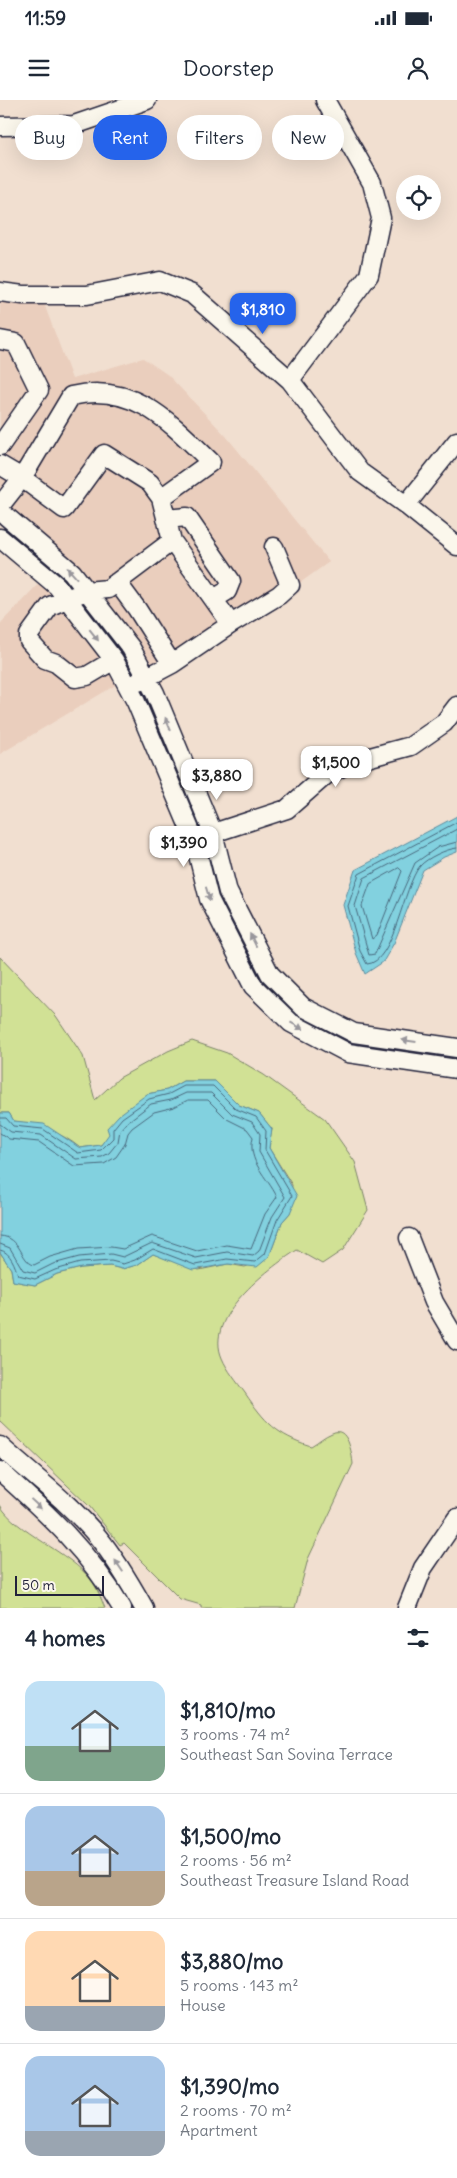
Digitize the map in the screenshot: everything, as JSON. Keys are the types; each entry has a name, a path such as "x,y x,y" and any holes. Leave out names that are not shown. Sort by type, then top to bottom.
{"street":[{"path":"0,126 74,125 147,100"},
{"path":"290,380 369,275 381,218 372,183 326,100"},
{"path":"0,292 23,295 87,295 160,281 192,294 290,380 360,472 406,505 457,546"},
{"path":"0,340 16,343 39,390 0,446"},
{"path":"0,506 22,478 71,396 89,392 114,393 138,402 170,422 211,462 161,498"},
{"path":"406,505 457,441"},
{"path":"0,465 22,478 64,509 104,454 150,483 161,498 172,541 231,624"},
{"path":"0,511 72,572 131,648 147,678 213,833 228,892 270,974 303,1007 354,1033 457,1048"},
{"path":"166,519 187,517 231,581 227,591 214,599"},
{"path":"0,538 57,586 114,660 128,686 194,839 209,899 253,986 291,1023 348,1053 457,1069"},
{"path":"114,660 88,676 75,678 56,662 45,659 29,640 29,635 50,606 86,591 108,589 172,541"},
{"path":"128,686 172,664 231,624 280,595 290,585 274,547"},
{"path":"117,582 137,609 172,664"},
{"path":"194,839 287,808 326,775 352,762 411,746 444,723 457,706"},
{"path":"253,986 270,974"},
{"path":"408,1238 434,1302 457,1341"},
{"path":"0,1446 65,1503 97,1536 120,1567 144,1608"},
{"path":"0,1471 51,1518 82,1550 103,1576 122,1608"},
{"path":"407,1608 423,1568 457,1518"}],"shaded area":[{"path":"0,298 43,301 72,379 143,358 168,375 226,436 329,562 158,685 153,675 0,502"},
{"path":"41,581 52,590 108,663 119,683 0,754 0,624"}],"green space":[{"path":"0,957 56,1016 83,1056 95,1100 119,1078 168,1051 192,1041 227,1053 264,1075 325,1119 355,1162 368,1210 343,1250 322,1264 297,1250 270,1269 255,1282 230,1311 222,1326 219,1342 222,1358 229,1371 265,1420 272,1426 289,1437 311,1446 332,1433 342,1433 350,1448 353,1464 308,1559 295,1608 201,1608 201,1605 180,1599 124,1543 120,1545 89,1506 0,1421 0,1252 11,1269 13,1281 35,1285 57,1274 81,1268 110,1266 122,1269 137,1265 153,1254 199,1270 228,1264 245,1267 269,1257 282,1222 290,1213 292,1185 269,1148 272,1129 259,1113 239,1105 215,1081 183,1081 167,1090 147,1094 101,1145 80,1148 58,1134 32,1124 14,1121 9,1113 0,1113"},
{"path":"0,1505 7,1515 18,1524 82,1570 95,1586 105,1608 0,1608"}],"water":[{"path":"457,816 457,852 444,857 423,870 394,943 383,962 365,974 356,953 343,905 355,870"},
{"path":"183,1081 215,1081 239,1105 259,1113 272,1129 269,1148 297,1196 290,1213 282,1222 269,1257 257,1267 228,1264 193,1270 153,1254 137,1265 122,1269 110,1266 81,1268 57,1274 35,1285 13,1281 11,1269 0,1252 0,1113 9,1113 14,1121 44,1124 80,1148 101,1145 109,1134 107,1128 119,1115 147,1094 167,1090"}]}
